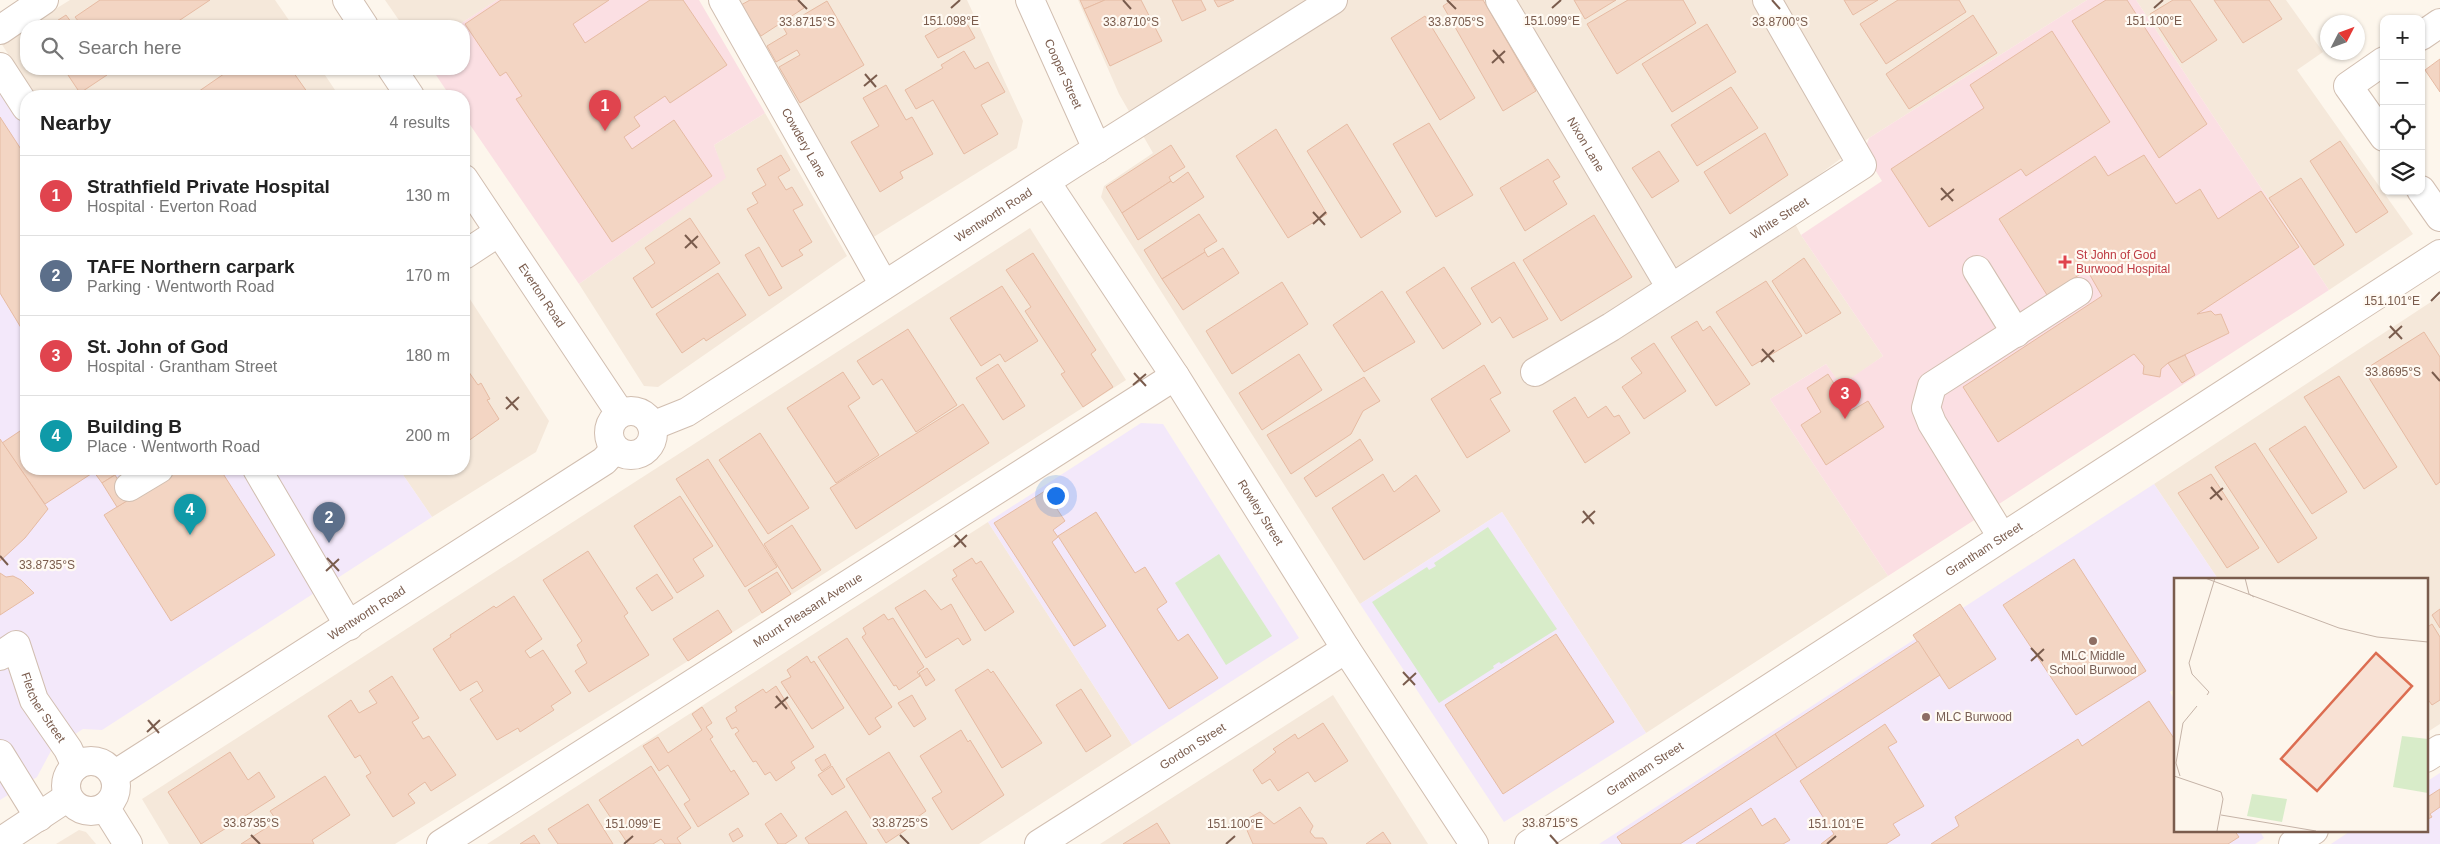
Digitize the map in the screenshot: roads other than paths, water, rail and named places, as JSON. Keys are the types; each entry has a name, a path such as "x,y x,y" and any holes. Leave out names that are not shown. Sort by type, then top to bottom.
{"street":[{"path":"0,30 44,0"},
{"path":"346,0 360,20"},
{"name":"Cowdery Lane","path":"723,0 884,285"},
{"name":"Cooper Street","path":"1030,0 1097,149"},
{"name":"Wentworth Road","path":"652,426 687,412 1333,0"},
{"name":"Nixon Lane","path":"1500,0 1671,288"},
{"name":"White Street","path":"1535,372 1671,288 1862,165 1768,0"},
{"path":"2425,33 2440,23"},
{"path":"2380,64 2348,86 2380,131"},
{"path":"0,67 20,98"},
{"path":"396,75 406,90"},
{"name":"Rowley Street","path":"1046,182 1175,376 1346,649 1474,844"},
{"name":"Everton Road","path":"470,188 620,413"},
{"path":"2425,195 2440,217"},
{"path":"470,251 499,232"},
{"name":"Grantham Street","path":"1529,844 2440,254"},
{"path":"1976,270 2016,332"},
{"path":"2002,538 1932,423 1926,408 1932,386 2078,292"},
{"name":"Mount Pleasant Avenue","path":"441,844 1175,376"},
{"path":"626,411 639,412 645,415 652,426 652,441 643,452 628,455 615,449 611,443 608,430 614,417 620,413 626,411"},
{"name":"Wentworth Road","path":"114,775 604,461 615,449"},
{"path":"129,487 149,475"},
{"path":"261,475 349,626"},
{"name":"Gordon Street","path":"1039,844 1346,649"},
{"name":"Fletcher Street","path":"8,651 34,700 68,749 76,766"},
{"path":"2428,757 2440,749"},
{"path":"0,754 39,817"},
{"path":"90,761 104,764 114,775 116,792 113,800 105,807 92,812 78,808 68,798 67,780 76,766 90,761"},
{"path":"0,842 68,798"},
{"path":"105,807 128,844"},
{"path":"2292,844 2311,832"}],"place":[{"name":"Strathfield Private Hospital","path":"605,131"},
{"name":"St John of God Burwood Hospital","path":"2065,262"},
{"name":"St. John of God","path":"1845,419"},
{"name":"Building B","path":"190,535"},
{"name":"TAFE Northern carpark","path":"329,543"},
{"name":"MLC Middle School Burwood","path":"2093,641"},
{"name":"MLC Burwood","path":"1926,717"}]}
